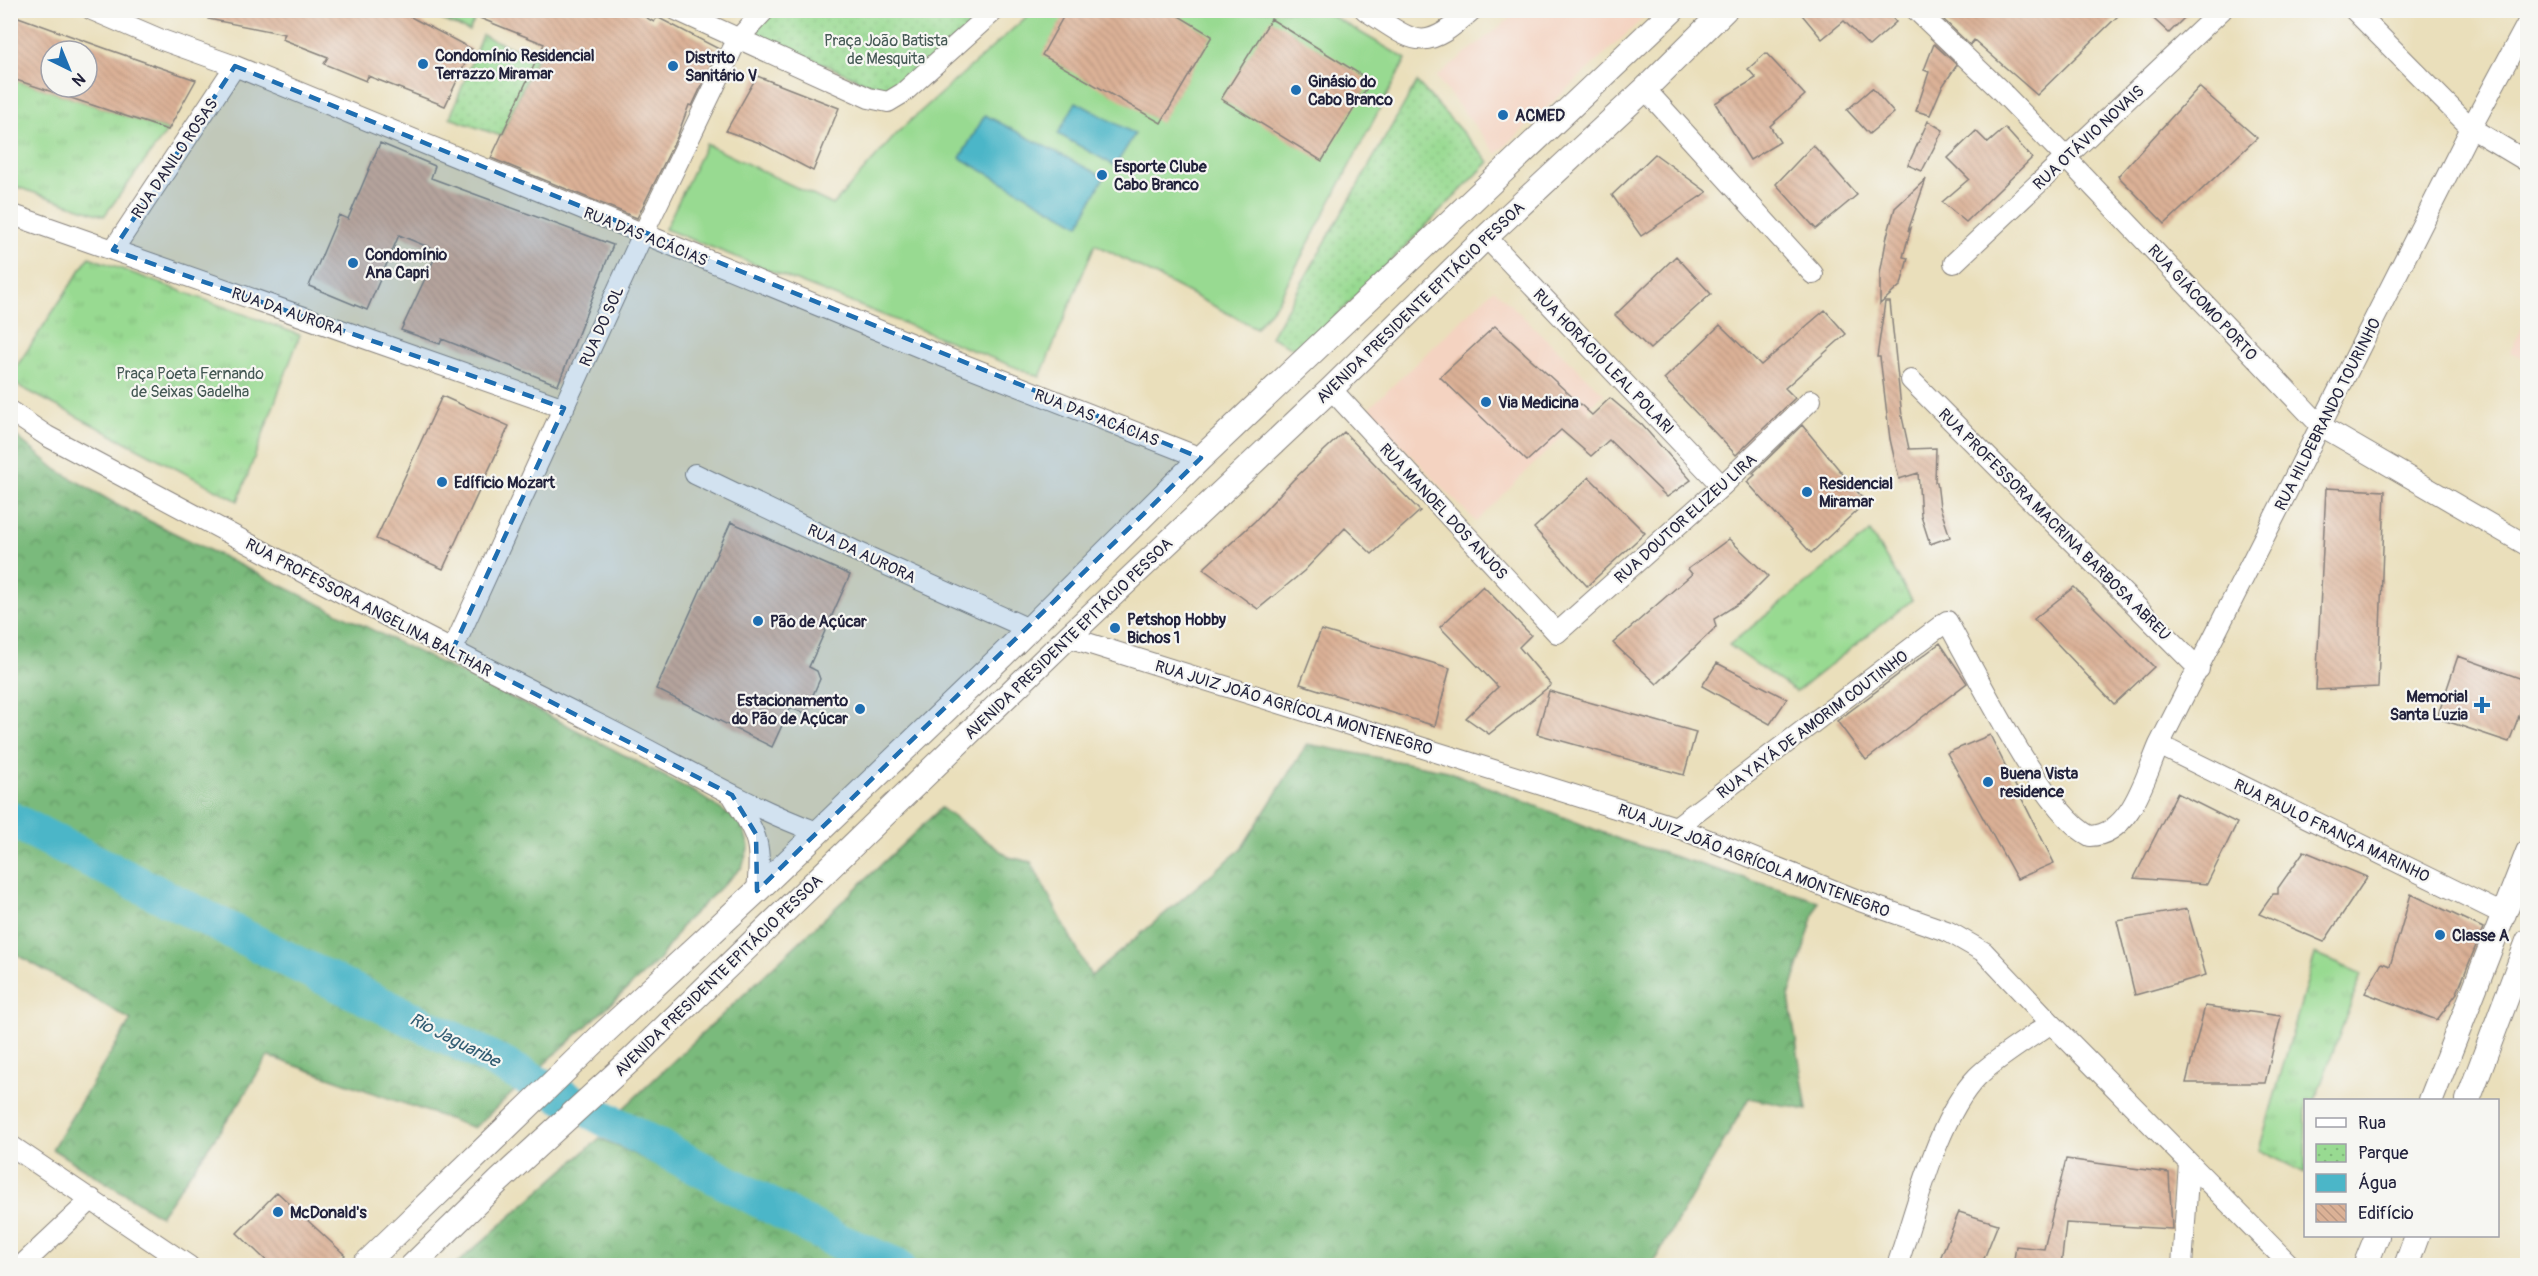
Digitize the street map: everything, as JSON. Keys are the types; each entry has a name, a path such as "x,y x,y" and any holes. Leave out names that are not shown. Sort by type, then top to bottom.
{"main road":[{"name":"AVENIDA PRESIDENTE EPITÁCIO PESSOA","path":"363,1266 474,1157 1029,629 1201,458 1673,10"},
{"name":"AVENIDA PRESIDENTE EPITÁCIO PESSOA","path":"412,1266 499,1181 632,1059 1068,637 1331,389 1486,237 1645,89 1725,10"},
{"path":"2432,1099 2528,852"},
{"path":"2469,1099 2528,941"},
{"path":"2365,1266 2377,1237"},
{"path":"2406,1266 2417,1237"}],"street":[{"name":"RUA DAS ACÁCIAS","path":"92,10 162,40 235,66 929,351 1201,458"},
{"path":"676,10 737,40 869,98 888,102 903,93 985,14"},
{"name":"RUA DO SOL","path":"452,651 643,234 737,40 765,10"},
{"path":"1365,10 1410,39 1430,40 1444,34 1472,10"},
{"name":"RUA GIÁCOMO PORTO","path":"1916,10 1998,88 2321,426 2528,546"},
{"name":"RUA OTÁVIO NOVAIS","path":"1954,263 2222,10"},
{"path":"2354,10 2471,128 2528,162"},
{"name":"RUA HILDEBRANDO TOURINHO","path":"1947,621 2025,760 2056,807 2081,832 2090,836 2108,834 2118,826 2131,808 2159,745 2471,128 2528,22"},
{"name":"RUA DANILO ROSAS","path":"113,250 235,66"},
{"path":"1645,89 1813,274"},
{"name":"RUA DA AURORA","path":"10,214 564,408"},
{"name":"RUA HORÁCIO LEAL POLARI","path":"1486,237 1722,486"},
{"name":"RUA PROFESSORA MACRINA BARBOSA ABREU","path":"1911,380 2199,669"},
{"name":"RUA MANOEL DOS ANJOS","path":"1331,389 1557,633"},
{"name":"RUA DOUTOR ELIZEU LIRA","path":"1557,633 1722,486 1810,400"},
{"name":"RUA PROFESSORA ANGELINA BALTHAR","path":"10,411 47,436 452,651 662,756 732,795 817,832"},
{"name":"RUA DA AURORA","path":"695,474 854,550 1029,629"},
{"name":"RUA YAYÁ DE AMORIM COUTINHO","path":"1676,827 1947,621"},
{"name":"RUA JUIZ JOÃO AGRÍCOLA MONTENEGRO","path":"1068,637 1676,827 1860,901 1949,932 1984,952 2291,1266"},
{"name":"RUA PAULO FRANÇA MARINHO","path":"2159,745 2505,915"},
{"path":"732,795 756,834 759,859 756,891"},
{"path":"1897,1266 1929,1170 1959,1100 1978,1076 2051,1023"},
{"path":"10,1145 189,1266"},
{"path":"2182,1266 2189,1163"},
{"path":"21,1266 93,1199"}],"highlighted area":[{"path":"235,66 1201,458 757,891 756,834 732,795 452,651 564,408 113,250"}],"shaded area":[{"name":"ACMED","path":"1519,11 1651,11 1497,154 1436,77"},
{"name":"Via Medicina","path":"1494,289 1604,394 1476,522 1367,410"},
{"path":"2527,317 2528,360 2510,352"}],"green space":[{"name":"Praça João Batista de Mesquita","path":"774,10 956,11 971,25 893,95 752,32"},
{"path":"421,11 479,11 469,31"},
{"name":"Esporte Clube Cabo Branco","path":"1033,11 1324,11 1406,59 1278,301 1256,328 1095,244 1040,377 665,229 706,144 833,205 901,129"},
{"path":"482,35 536,58 501,136 450,118"},
{"path":"11,78 39,87 39,99 74,99 168,130 104,216 11,185"},
{"path":"1417,82 1489,162 1301,352 1271,337"},
{"name":"Praça Poeta Fernando de Seixas Gadelha","path":"89,257 300,335 238,501 11,382 11,375"},
{"path":"10,431 57,470 123,508 567,725 696,793 741,823 749,846 742,867 684,923 659,960 474,1128 268,1056 238,1105 160,1216 52,1149 131,1020 11,951"},
{"path":"1870,532 1912,600 1796,692 1729,645"},
{"path":"1307,744 1448,771 1621,840 1818,901 1789,997 1807,1110 1749,1098 1652,1265 894,1265 834,1239 610,1121 941,808 1009,857 1031,862 1091,976 1241,849"},
{"path":"2315,954 2362,974 2315,1099 2304,1099 2304,1172 2259,1150"},
{"path":"600,1138 868,1265 455,1265"}],"water":[{"path":"1076,102 1135,134 1115,166 1058,134"},
{"path":"985,115 1104,177 1079,225 960,158"}],"building":[{"path":"209,10 388,10 409,16 472,49 445,106 368,76 366,81 324,64 328,57 282,39 285,34 208,19"},
{"path":"460,10 633,10 654,22 657,17 719,49 692,106 689,105 677,137 637,218 491,158 544,44"},
{"path":"1067,10 1169,10 1212,36 1161,123 1042,55"},
{"path":"1798,10 1885,10 1896,22 1869,46 1844,21 1822,39"},
{"path":"1947,10 2124,10 2037,95 1974,40 1970,45 1944,20"},
{"path":"2144,10 2192,10 2169,33"},
{"path":"10,14 79,39 39,39 39,88 10,78"},
{"name":"Ginásio do Cabo Branco","path":"1271,19 1371,81 1322,161 1221,99"},
{"path":"1934,44 1957,65 1942,87 1930,115 1916,111 1929,72 1924,70"},
{"path":"99,46 196,80 168,130 74,99 99,99"},
{"path":"1766,53 1805,95 1770,126 1780,142 1750,160 1715,103 1756,78 1748,69"},
{"path":"757,76 839,108 813,171 760,143 726,131"},
{"path":"2199,87 2257,138 2165,224 2118,176"},
{"path":"1872,88 1894,113 1869,134 1847,110"},
{"path":"1928,121 1943,130 1922,171 1908,165"},
{"path":"2005,128 2032,158 1966,222 1942,202 1969,179 1948,158 1976,131 1988,143"},
{"path":"380,143 435,166 431,178 613,245 558,385 442,339 440,344 401,330 438,251 399,235 367,310 309,286 339,215 348,219"},
{"path":"1813,145 1857,195 1816,229 1776,184"},
{"path":"1655,154 1707,192 1641,236 1612,195"},
{"path":"1926,179 1908,231 1911,228 1903,257 1908,258 1901,285 1880,304 1880,274 1895,208"},
{"path":"1676,256 1711,294 1650,349 1615,315"},
{"path":"1885,302 1890,302 1902,417 1909,449 1936,448 1935,482 1937,482 1940,507 1950,537 1930,544 1921,516 1918,473 1899,479 1890,439 1880,357 1877,357"},
{"path":"1825,310 1846,334 1785,388 1795,398 1736,455 1664,379 1720,325 1761,365"},
{"path":"1495,326 1592,415 1610,398 1642,425 1691,480 1667,497 1609,440 1591,456 1561,430 1527,461 1440,377"},
{"name":"Edíficio Mozart","path":"442,396 509,426 443,569 376,539"},
{"name":"Residencial Miramar","path":"1802,425 1866,502 1811,553 1747,482 1755,475 1753,473"},
{"path":"1344,432 1420,511 1372,554 1345,528 1304,571 1258,609 1203,569 1255,521 1293,480"},
{"path":"1589,477 1645,533 1587,586 1534,528"},
{"path":"2326,488 2385,491 2378,687 2316,690"},
{"name":"Pão de Açúcar","path":"731,522 850,575 809,667 817,671 820,679 805,713 790,708 772,747 656,689"},
{"path":"1729,539 1768,576 1744,600 1714,619 1716,627 1657,684 1613,643 1692,574 1688,569"},
{"path":"1483,586 1531,635 1519,647 1551,685 1489,734 1466,718 1498,687 1440,627"},
{"path":"2074,587 2154,667 2114,704 2034,619"},
{"path":"1321,630 1450,668 1435,726 1300,684"},
{"path":"1940,643 1967,683 1866,760 1837,721"},
{"name":"Memorial Santa Luzia","path":"2458,656 2528,681 2528,692 2509,742 2437,718"},
{"path":"1717,663 1787,699 1770,724 1702,686"},
{"path":"1549,691 1696,732 1684,775 1537,734"},
{"name":"Buena Vista residence","path":"1990,735 2054,863 2017,879 1947,753"},
{"path":"2177,793 2237,823 2207,884 2134,878"},
{"path":"2304,851 2367,877 2324,942 2259,914 2273,894 2278,894 2278,888"},
{"path":"2411,894 2483,928 2457,993 2437,1020 2365,993 2382,963 2390,966"},
{"path":"2187,909 2206,975 2135,995 2117,921"},
{"path":"2205,1006 2281,1016 2265,1083 2186,1083"},
{"path":"2066,1159 2169,1173 2172,1229 2066,1223 2061,1266 2013,1266 2016,1246 2044,1249"},
{"name":"McDonald's","path":"277,1192 345,1255 335,1266 272,1266 237,1233"},
{"path":"1959,1212 1998,1224 1981,1266 1937,1266"}],"waterway":[{"name":"Rio Jaguaribe","path":"10,819 293,962 461,1043 834,1239 897,1266"}],"place":[{"name":"Condomínio Residencial Terrazzo Miramar","path":"423,64"},
{"name":"Distrito Sanitário V","path":"673,66"},
{"name":"Ginásio do Cabo Branco","path":"1296,90"},
{"name":"ACMED","path":"1503,115"},
{"name":"Esporte Clube Cabo Branco","path":"1102,175"},
{"name":"Condomínio Ana Capri","path":"353,263"},
{"name":"Via Medicina","path":"1486,402"},
{"name":"Edíficio Mozart","path":"442,482"},
{"name":"Residencial Miramar","path":"1807,492"},
{"name":"Pão de Açúcar","path":"758,621"},
{"name":"Petshop Hobby Bichos 1","path":"1115,628"},
{"name":"Memorial Santa Luzia","path":"2482,705"},
{"name":"Estacionamento do Pão de Açúcar","path":"860,709"},
{"name":"Buena Vista residence","path":"1988,782"},
{"name":"Classe A","path":"2440,935"},
{"name":"McDonald's","path":"278,1212"}]}
